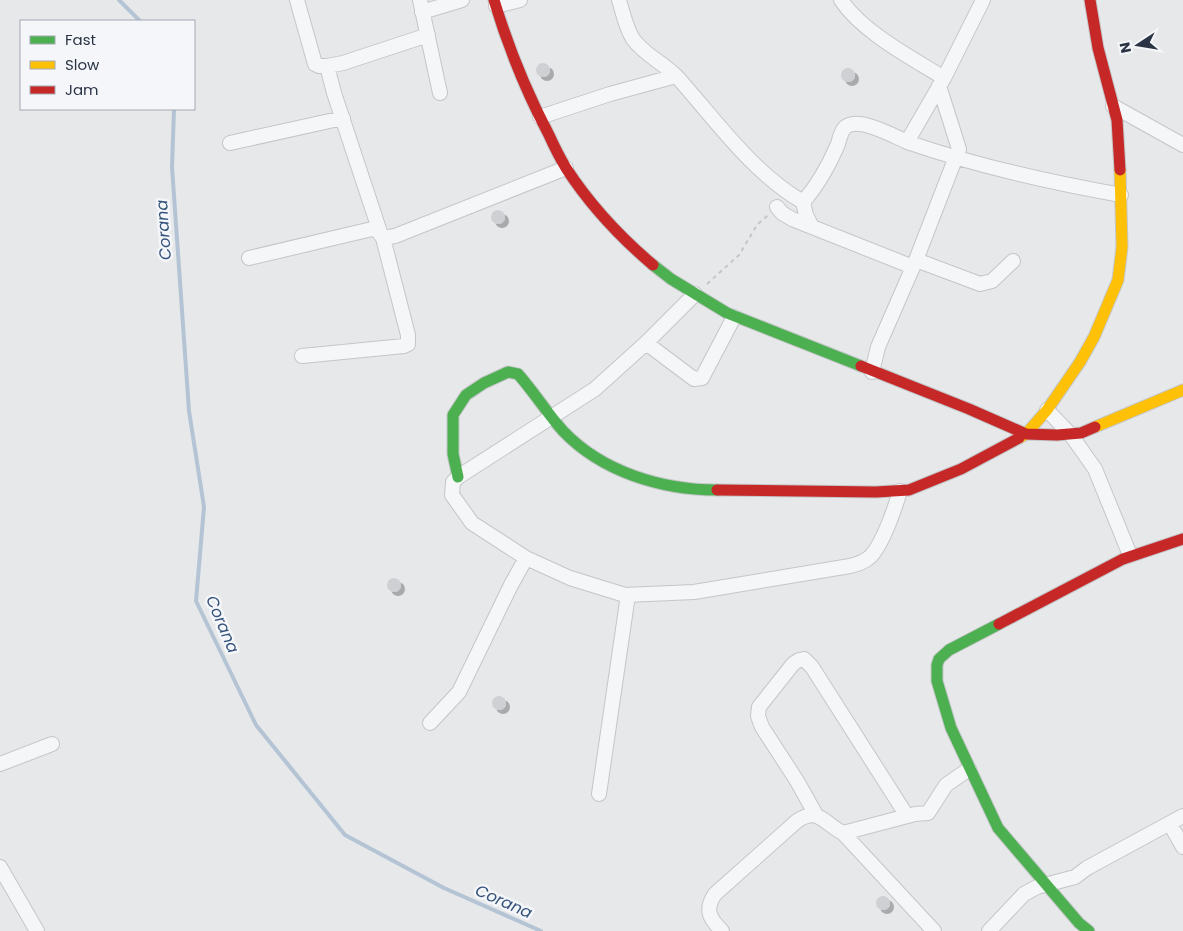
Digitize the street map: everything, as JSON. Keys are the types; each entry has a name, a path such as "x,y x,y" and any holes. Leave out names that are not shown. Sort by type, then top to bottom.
{"street":[{"path":"297,0 315,64 319,66 343,63 428,36"},
{"path":"440,93 421,6 462,0"},
{"path":"520,0 495,3 507,43 540,117 566,168 590,202 626,242 671,279 734,317 969,409 1026,434 1071,435 1082,433 1183,390"},
{"path":"619,0 633,39 644,51 676,76 727,135 760,169 789,194 803,202 806,215 812,227"},
{"path":"841,0 847,10 865,26 942,82 959,149 915,264 878,347 872,372"},
{"path":"907,142 942,82 983,0"},
{"path":"458,477 453,454 453,415 466,395 474,388 508,372 518,374 564,432 583,448 618,469 646,481 704,490 857,492 909,490 961,469 1026,434 1047,410 1080,362 1094,337 1118,280 1122,246 1119,139 1113,106 1098,48 1090,0"},
{"path":"302,356 404,346 408,344 408,335 381,235 331,85 327,66"},
{"path":"540,117 610,94 676,76"},
{"path":"1113,106 1183,145"},
{"path":"230,143 343,118"},
{"path":"803,202 831,161 843,130 847,125 854,124 871,126 907,142 956,158 1048,182 1121,195"},
{"path":"249,258 372,229 381,235 395,236 566,168"},
{"path":"777,207 782,213 792,219 812,227 915,264 980,284 992,281 1012,261"},
{"path":"695,294 646,343 595,389 453,482 452,495 472,523 526,558 570,578 628,594 694,592 862,563 871,556 876,548 896,505 900,491"},
{"path":"646,343 694,379 702,378 734,317"},
{"path":"1047,410 1071,435 1095,469 1130,556"},
{"path":"1089,931 1079,923 1046,886 998,828 951,728 936,672 940,659 949,650 1130,556 1183,539"},
{"path":"430,723 459,692 526,558"},
{"path":"599,794 628,594"},
{"path":"907,816 812,668 804,659 799,660 759,707 757,712 762,727 816,815 843,833 934,931"},
{"path":"0,764 52,744"},
{"path":"843,833 907,816 928,813 946,785 969,769"},
{"path":"722,931 711,920 709,906 715,894 797,821 806,815 816,815"},
{"path":"989,931 1024,894 1037,887 1075,878 1087,868 1183,816"},
{"path":"1170,824 1183,847"},
{"path":"0,866 37,931"}],"path":[{"path":"695,294 739,254 757,225 777,207"}],"building":[{"path":"543,63 548,65 550,70 548,75 543,77 538,75 536,70 538,65"},
{"path":"848,68 853,70 855,75 853,80 848,82 843,80 841,75 843,70"},
{"path":"498,210 503,212 505,217 503,222 498,224 493,222 491,217 493,212"},
{"path":"394,578 399,580 401,585 399,590 394,592 389,590 387,585 389,580"},
{"path":"499,696 504,698 506,703 504,708 499,710 494,708 492,703 494,698"},
{"path":"883,896 888,898 890,903 888,908 883,910 878,908 876,903 878,898"}],"waterway":[{"name":"Corana","path":"119,0 139,20"},
{"name":"Corana","path":"174,110 172,167 189,411 204,507 196,601 256,725 345,835 444,888 541,931"}],"traffic: fast":[{"path":"653,265 671,279 727,313 861,366"},
{"path":"458,477 453,454 453,415 466,395 484,383 508,372 518,374 563,431 596,458 614,468 654,482 675,487 717,490"},
{"path":"999,624 949,650 939,659 937,681 951,728 998,828 1079,923 1089,931"}],"traffic: slow":[{"path":"1019,438 1026,434 1047,410 1080,362 1094,337 1118,280 1122,247 1120,170"},
{"path":"1095,427 1183,390"}],"traffic: jam":[{"path":"494,0 511,52 525,85 566,168 606,220 653,265"},
{"path":"1090,0 1098,48 1117,120 1120,170"},
{"path":"861,366 1026,434 1057,435 1081,433 1095,427"},
{"path":"717,490 876,492 909,490 961,469 1019,438"},
{"path":"999,624 1123,559 1183,539"}]}
